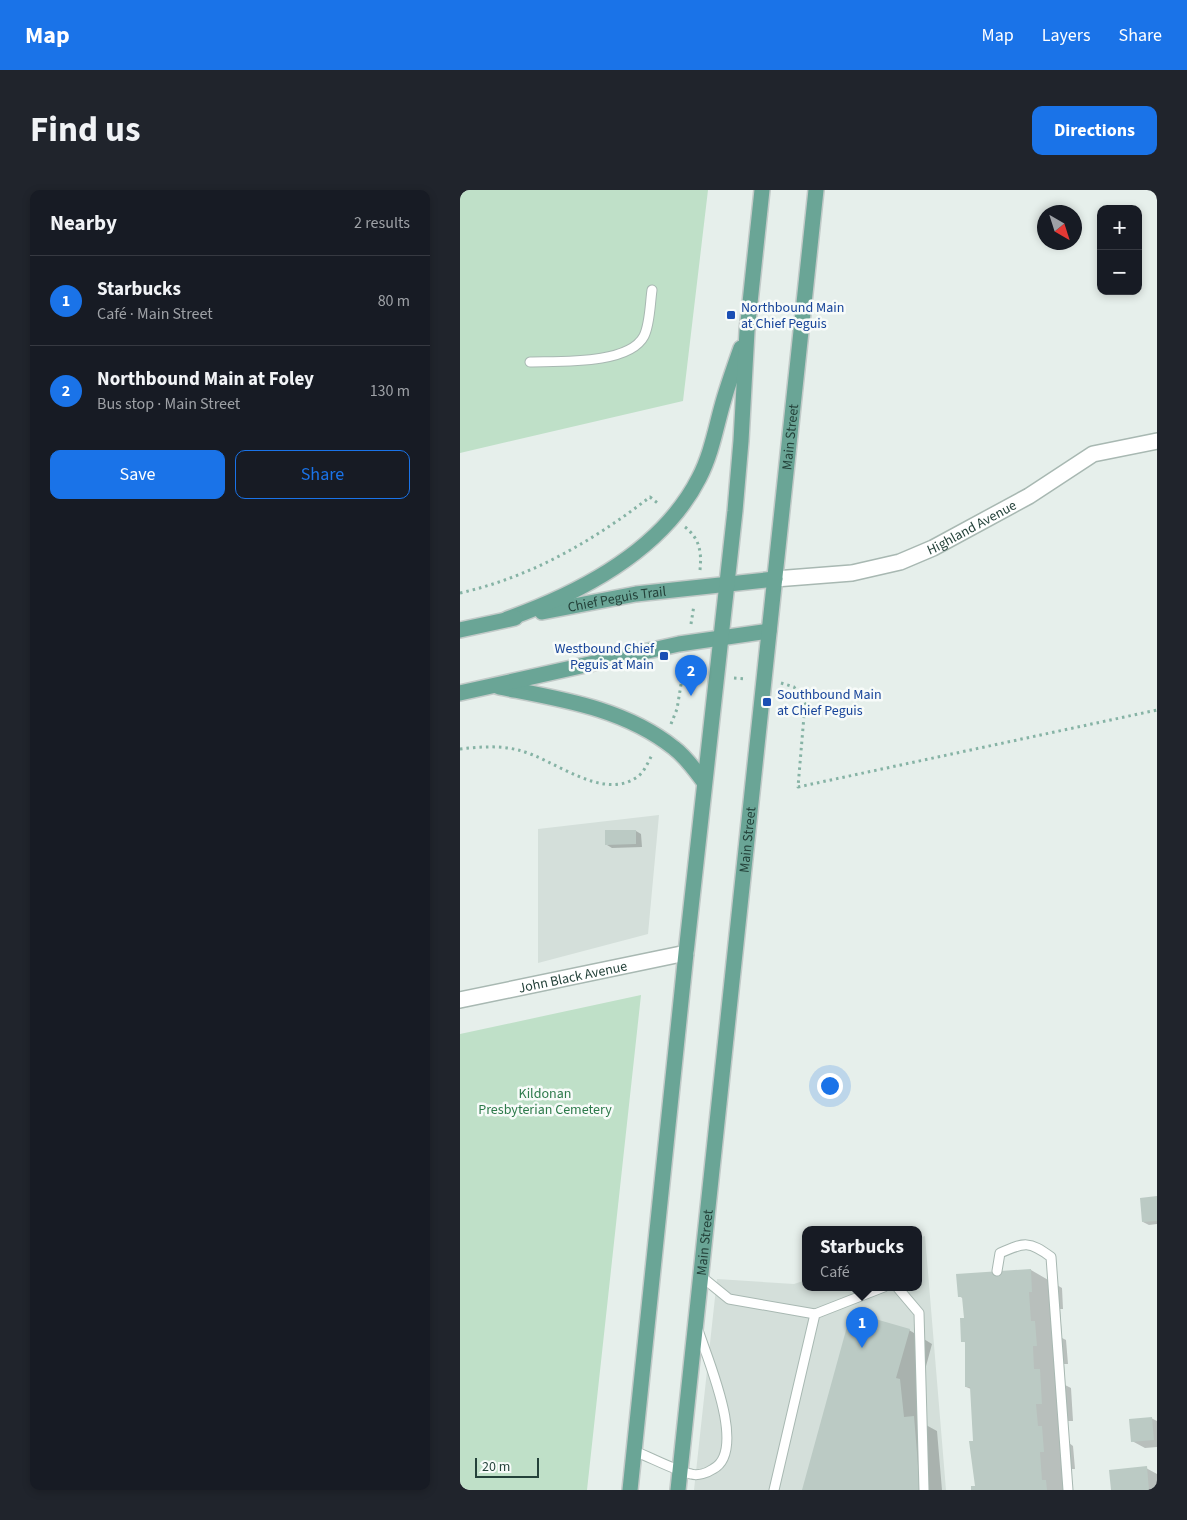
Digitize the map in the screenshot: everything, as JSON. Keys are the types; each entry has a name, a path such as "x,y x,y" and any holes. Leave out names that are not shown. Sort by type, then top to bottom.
{"main road":[{"path":"630,1490 741,441 747,331 762,190"},
{"name":"Main Street","path":"678,1490 816,190"},
{"path":"507,620 552,602 595,580 643,546 672,516 692,490 709,454 719,426 724,400 747,331"},
{"name":"Chief Peguis Trail","path":"460,630 636,594 775,579"},
{"path":"460,693 679,644 769,631"},
{"path":"493,686 575,701 628,721 675,748 704,782"}],"street":[{"name":"Highland Avenue","path":"775,579 852,573 900,562 933,548 1028,496 1093,454 1157,440"},
{"name":"John Black Avenue","path":"460,1000 686,952"}],"lane":[{"path":"530,362 599,359 630,350 644,337 652,290"},
{"path":"997,1271 1000,1253 1017,1245 1035,1245 1051,1258 1068,1490"},
{"path":"702,1277 729,1299 814,1314 874,1291"},
{"path":"900,1291 919,1313 924,1490"},
{"path":"774,1490 814,1314"},
{"path":"634,1451 692,1474 707,1473 719,1466 727,1455 728,1440 725,1415 696,1324"}],"path":[{"path":"460,593 496,585 551,561 594,537 650,497 661,506"},
{"path":"684,526 696,535 699,541 700,565"},
{"path":"691,624 693,608"},
{"path":"668,728 677,709 686,656"},
{"path":"805,704 798,787 1157,710"},
{"path":"460,749 486,747 518,750 555,764 581,778 604,785 623,783 638,777 654,752"}],"shaded area":[{"path":"659,815 648,934 538,963 538,829"},
{"path":"925,1236 946,1490 694,1490 717,1279 794,1284 802,1281 802,1291 922,1291 922,1237"}],"green space":[{"path":"460,190 708,190 683,401 460,453"},
{"name":"Kildonan Presbyterian Cemetery","path":"641,995 587,1490 460,1490 460,1034"}],"building":[{"path":"605,830 636,830 636,844 605,845"},
{"path":"1157,1196 1157,1221 1142,1222 1140,1198"},
{"path":"1031,1269 1032,1292 1029,1292 1031,1321 1035,1321 1037,1346 1033,1346 1034,1369 1040,1369 1042,1404 1036,1404 1038,1426 1042,1426 1044,1452 1040,1452 1042,1480 1046,1480 1047,1490 971,1490 971,1486 975,1486 969,1441 973,1441 970,1387 965,1387 965,1342 961,1342 960,1318 964,1318 962,1297 958,1297 956,1274"},
{"path":"851,1312 910,1329 896,1378 900,1379 904,1417 914,1416 920,1490 802,1490"},
{"path":"1152,1417 1154,1440 1131,1442 1129,1419"},
{"path":"1147,1466 1149,1490 1111,1490 1109,1470"}],"place":[{"name":"Northbound Main at Chief Peguis","path":"731,315"},
{"name":"Westbound Chief Peguis at Main","path":"664,656"},
{"name":"Northbound Main at Foley","path":"691,696"},
{"name":"Southbound Main at Chief Peguis","path":"767,702"},
{"name":"Starbucks","path":"862,1348"}]}
